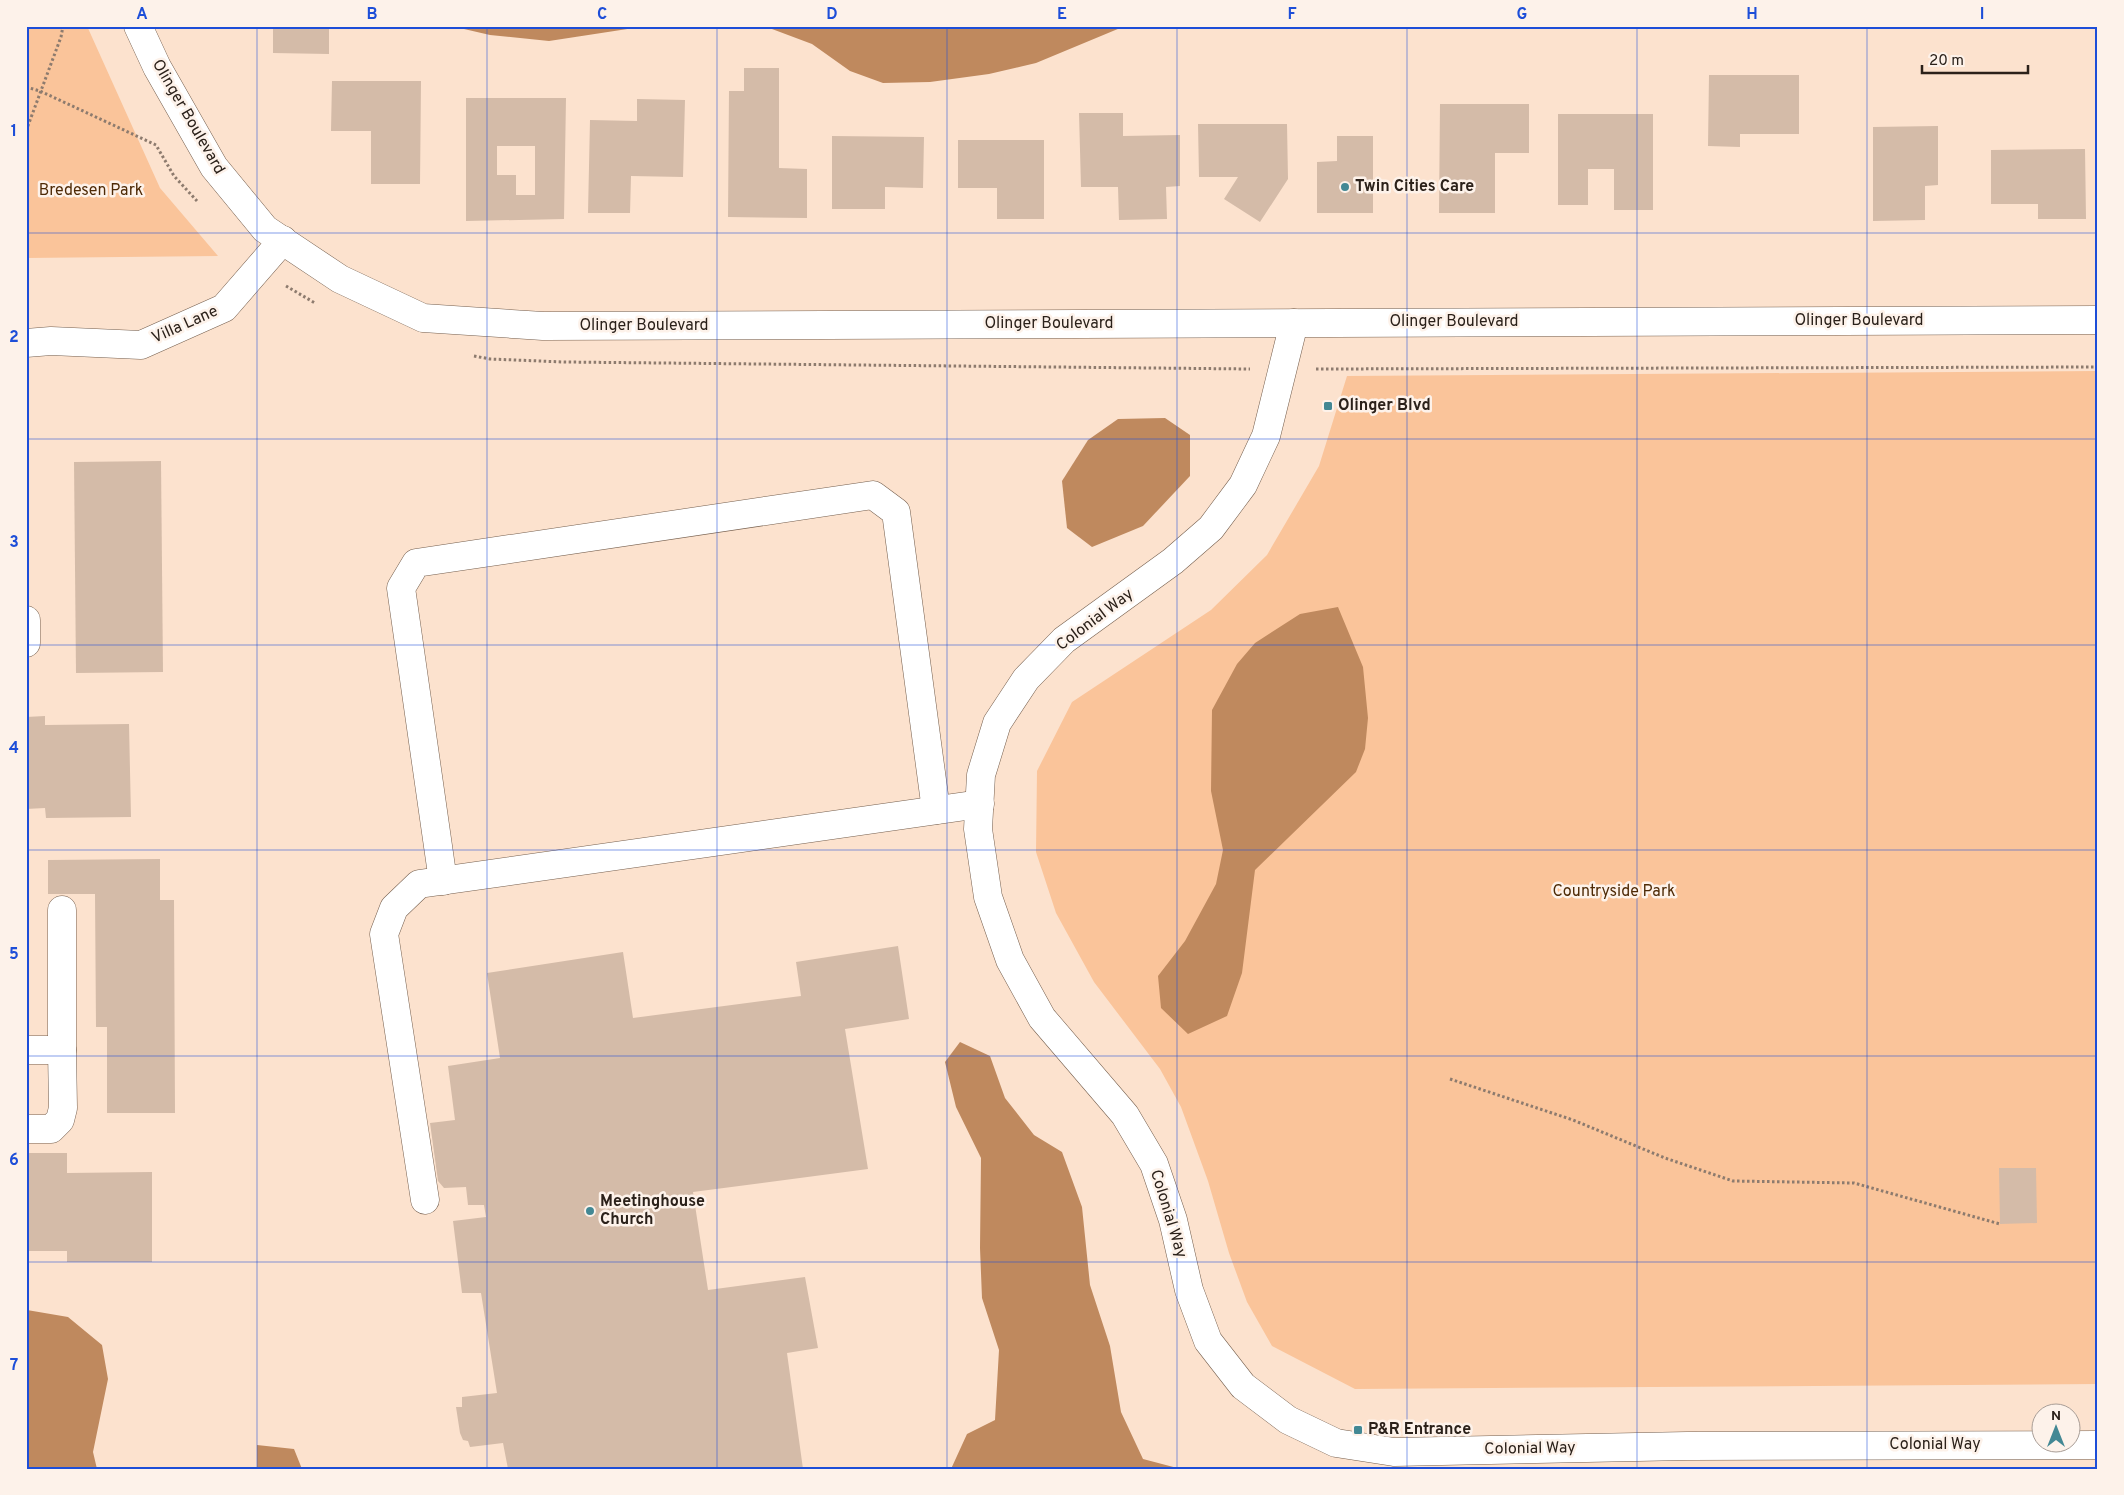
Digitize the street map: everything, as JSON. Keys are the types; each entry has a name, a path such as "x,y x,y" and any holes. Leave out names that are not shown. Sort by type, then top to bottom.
{"street":[{"name":"Olinger Boulevard","path":"138,26 157,67 214,167 265,229 340,279 423,318 543,326 2098,320"},
{"name":"Villa Lane","path":"26,343 52,341 142,345 224,308 283,240"},
{"name":"Colonial Way","path":"1294,323 1266,436 1243,486 1211,528 1173,562 1064,640 1026,679 997,724 982,775 978,829 988,897 1010,960 1042,1018 1125,1115 1154,1164 1173,1220 1189,1290 1208,1341 1243,1386 1288,1420 1336,1443 1394,1452 1502,1459 1687,1446 2098,1445"},
{"path":"443,881 401,588 416,563 873,496 896,512 936,810"},
{"path":"26,620 26,643"},
{"path":"425,1200 384,934 394,908 419,884 980,804"},
{"path":"26,1129 51,1129 60,1120 63,1108 62,910"},
{"path":"26,1050 62,1050"}],"path":[{"path":"26,131 61,37 63,26"},
{"path":"26,87 40,91 156,145 174,176 203,208"},
{"path":"286,285 317,304"},
{"path":"472,355 490,359 564,362 1282,369 2098,367"},
{"path":"1450,1079 1573,1120 1665,1158 1733,1181 1854,1183 2000,1224"}],"green space":[{"name":"Bredesen Park","path":"26,26 87,26 160,188 218,256 26,258"},
{"name":"Countryside Park","path":"2098,371 2098,1384 1355,1389 1272,1346 1247,1302 1229,1253 1208,1181 1181,1107 1160,1069 1094,982 1056,913 1036,852 1037,771 1072,702 1211,610 1267,555 1319,466 1347,376"}],"shaded area":[{"path":"451,26 647,26 549,41 490,35"},
{"path":"764,26 1125,26 1036,63 989,74 930,82 883,83 850,71 812,44"},
{"path":"1165,418 1190,435 1190,476 1143,526 1092,547 1067,528 1062,481 1088,440 1118,419"},
{"path":"1338,607 1363,667 1368,718 1365,749 1356,772 1255,870 1242,973 1227,1016 1188,1034 1161,1008 1158,976 1185,941 1216,884 1223,850 1211,791 1212,710 1237,664 1255,643 1300,614"},
{"path":"960,1042 990,1056 1005,1098 1034,1135 1062,1152 1082,1207 1090,1285 1110,1346 1121,1412 1143,1459 1181,1469 951,1469 967,1434 995,1420 999,1350 982,1298 980,1248 981,1158 956,1107 945,1062"},
{"path":"27,1310 68,1317 102,1345 108,1379 93,1452 97,1469 26,1469"},
{"path":"257,1445 294,1449 302,1469 257,1469"}],"building":[{"path":"273,26 329,26 329,54 273,53"},
{"path":"744,68 779,68 779,168 807,169 807,218 728,217 729,91 744,91"},
{"path":"1709,75 1799,75 1799,134 1740,134 1740,147 1708,146"},
{"path":"332,81 421,81 420,184 371,184 371,131 331,131"},
{"path":"466,98 566,98 564,219 466,221","holes":["497,146 535,146 535,195 516,195 516,175 497,175"]},
{"path":"637,99 685,100 683,177 631,176 630,213 588,213 590,120 637,121"},
{"path":"1440,104 1529,104 1529,153 1495,153 1495,213 1439,213"},
{"path":"1079,113 1123,113 1123,136 1180,135 1180,186 1166,187 1167,219 1119,220 1118,187 1081,187"},
{"path":"1558,114 1653,114 1653,210 1614,210 1614,169 1588,169 1588,205 1558,205"},
{"path":"1198,124 1287,124 1288,179 1260,222 1224,199 1238,177 1199,177"},
{"path":"1938,126 1938,185 1925,186 1925,220 1873,221 1873,127"},
{"path":"832,136 924,137 923,188 885,187 885,209 832,209"},
{"name":"Twin Cities Care","path":"1337,136 1373,136 1373,213 1317,213 1317,162 1337,161"},
{"path":"958,140 1044,140 1044,219 997,219 997,188 958,188"},
{"path":"2085,149 2086,219 2038,219 2038,204 1991,204 1991,150"},
{"path":"161,461 163,672 76,673 74,462"},
{"path":"45,716 45,725 129,724 131,817 46,818 45,808 26,809 26,717"},
{"path":"160,859 160,900 174,900 175,1113 107,1113 107,1027 96,1027 95,894 48,894 48,860"},
{"name":"Meetinghouse Church","path":"898,946 909,1019 845,1029 868,1169 693,1192 708,1290 805,1277 818,1348 787,1353 803,1469 508,1469 503,1443 470,1447 468,1441 463,1440 460,1433 456,1407 462,1407 462,1397 497,1393 481,1293 462,1293 453,1221 486,1217 484,1205 468,1205 466,1187 444,1188 438,1181 430,1123 455,1120 448,1066 500,1058 487,973 623,952 633,1018 801,996 796,962"},
{"path":"26,1153 67,1153 67,1173 152,1172 152,1262 67,1262 67,1251 26,1251"},
{"path":"1999,1168 2036,1168 2037,1223 2000,1224"}],"place":[{"name":"Twin Cities Care","path":"1345,187"},
{"name":"Olinger Blvd","path":"1328,406"},
{"name":"Meetinghouse Church","path":"590,1211"},
{"name":"P&R Entrance","path":"1358,1430"}]}
